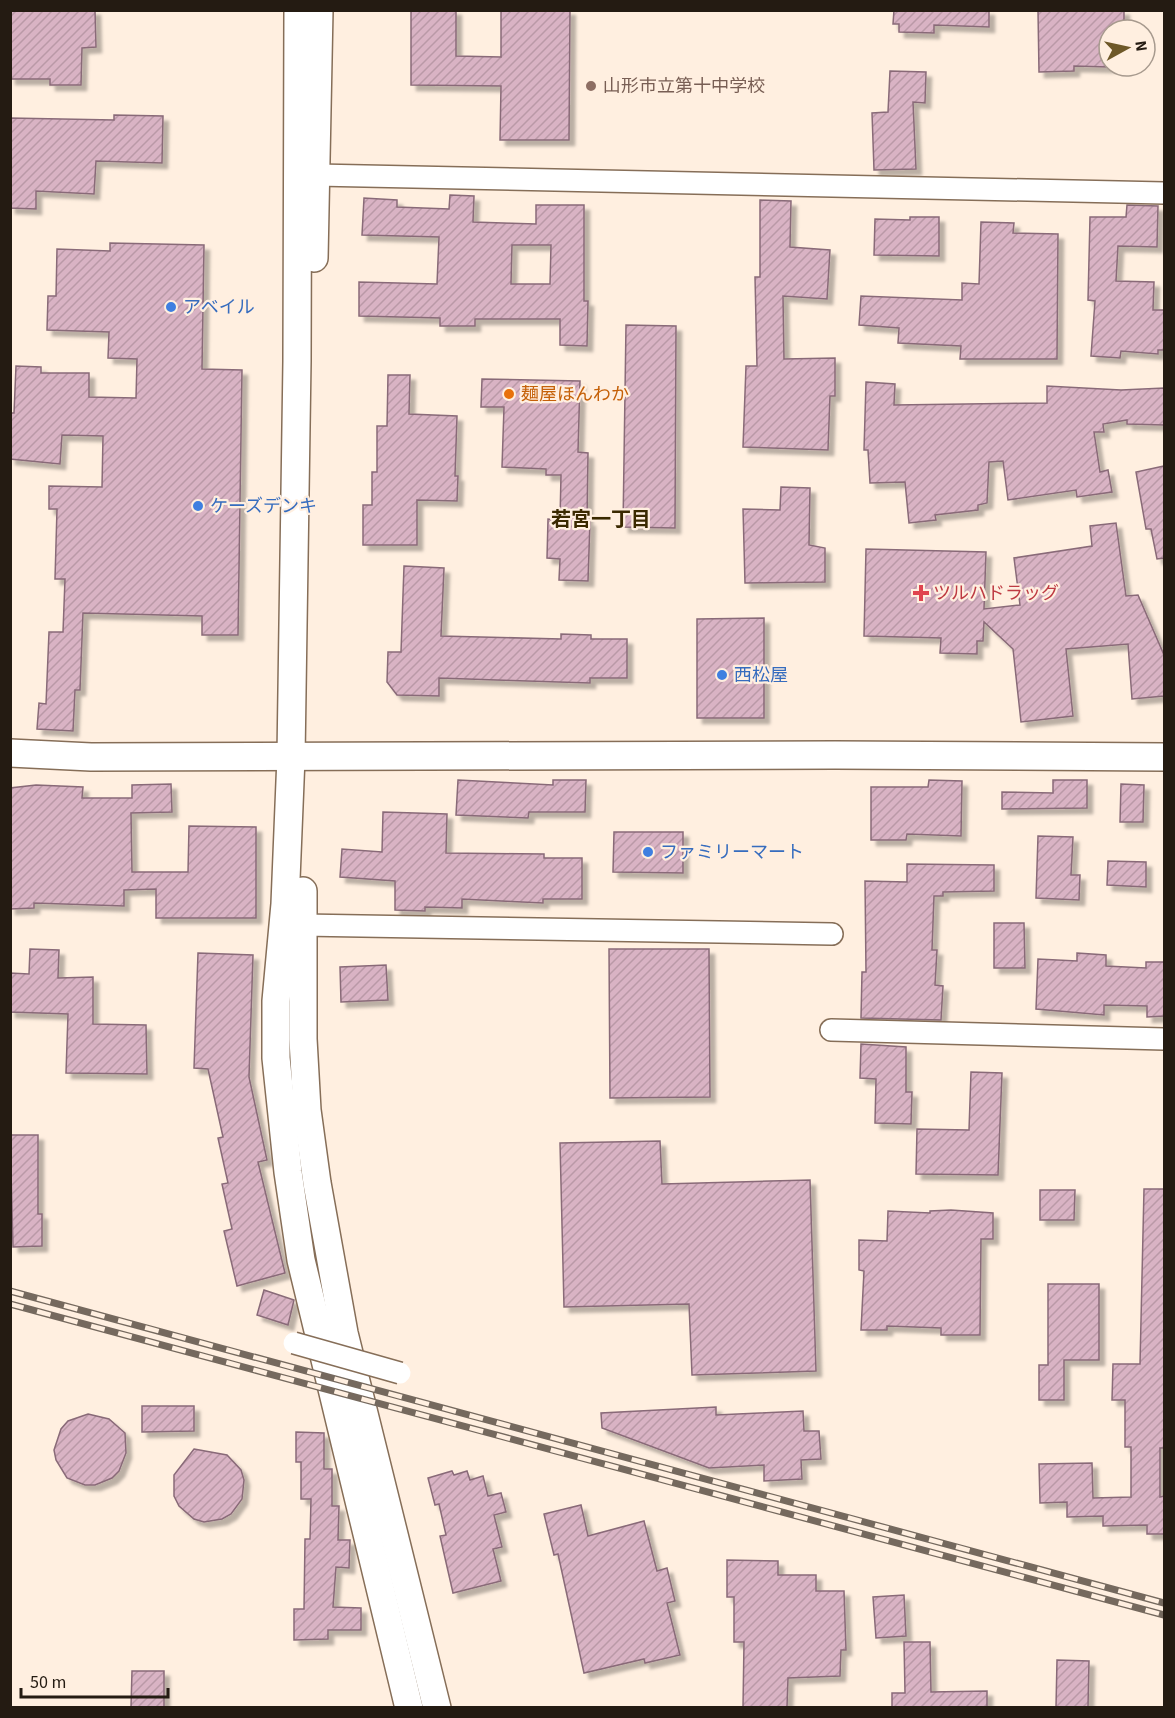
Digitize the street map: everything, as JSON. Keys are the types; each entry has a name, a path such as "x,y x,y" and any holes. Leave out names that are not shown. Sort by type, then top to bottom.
{"street":[{"path":"298,10 299,756 305,1075 317,1184 347,1344 437,1707"},
{"path":"318,10 316,175 299,756 276,1001 276,1058 288,1172 301,1260 409,1707"},
{"path":"316,175 1164,194"},
{"path":"10,753 91,757 1164,757"},
{"path":"302,925 832,934"},
{"path":"831,1030 1164,1039"},
{"path":"294,1343 400,1373"}],"building":[{"path":"10,10 95,10 96,47 82,48 81,85 50,85 50,79 10,79"},
{"path":"411,10 456,10 456,56 501,57 501,10 570,10 569,140 500,140 501,86 411,85"},
{"path":"894,10 989,10 989,27 934,25 934,33 899,32 899,24 893,24"},
{"path":"1124,10 1124,18 1097,18 1097,67 1074,66 1074,71 1039,72 1038,11"},
{"path":"890,71 926,72 925,103 913,102 916,169 874,170 872,113 888,112"},
{"path":"114,115 163,116 162,163 96,161 94,194 36,191 36,209 10,208 10,118 114,120"},
{"path":"450,195 474,196 473,222 536,224 536,205 584,205 584,301 588,301 587,346 560,345 560,319 475,319 475,326 440,326 440,318 359,316 359,282 437,284 439,237 362,235 364,198 397,200 397,207 449,209","holes":["512,245 551,245 550,284 511,284"]},
{"path":"760,200 791,201 790,247 830,250 827,299 783,296 784,359 835,358 835,396 830,396 828,450 743,447 746,366 757,366 755,277 760,277"},
{"path":"1127,205 1158,206 1157,247 1118,246 1116,281 1154,282 1153,310 1164,310 1164,350 1158,350 1158,354 1121,351 1120,358 1091,356 1095,301 1088,300 1090,217 1126,217"},
{"path":"910,217 939,217 939,256 874,255 875,219 910,220"},
{"path":"981,222 1014,223 1013,233 1058,234 1057,359 960,359 961,346 898,343 899,328 859,325 861,296 962,300 962,283 979,284"},
{"path":"110,243 204,245 202,369 242,370 238,635 202,635 202,616 83,613 80,690 75,690 73,731 37,729 39,703 46,704 49,632 63,632 65,579 55,579 57,509 49,509 49,486 102,487 103,436 62,435 60,464 10,459 10,413 14,413 16,366 41,367 41,373 89,373 89,397 136,398 137,359 108,358 109,332 47,330 48,296 56,296 57,249 110,251"},
{"path":"626,325 676,326 675,528 623,527"},
{"path":"388,375 410,375 409,414 457,416 455,476 458,476 457,501 417,500 417,545 363,545 363,505 372,505 372,472 377,472 377,426 387,426"},
{"path":"482,379 580,381 578,452 588,453 587,521 590,521 588,581 559,580 560,559 547,558 548,519 560,520 561,475 546,475 546,469 502,467 504,407 481,407"},
{"path":"866,382 895,384 894,405 1047,403 1047,386 1121,390 1164,388 1164,425 1127,424 1127,420 1103,424 1104,432 1094,432 1100,472 1108,470 1112,492 1077,497 1076,490 1008,500 1003,461 989,462 987,503 978,505 978,510 935,515 936,520 909,523 905,482 870,483 868,450 864,450"},
{"path":"1164,466 1164,558 1157,559 1151,529 1146,529 1136,472"},
{"path":"781,487 810,488 809,545 825,548 825,582 745,583 743,509 780,510"},
{"path":"1116,523 1126,596 1138,595 1164,655 1164,696 1132,699 1128,644 1066,649 1073,716 1021,722 1013,649 984,622 983,641 977,641 977,654 940,653 941,638 864,636 866,549 986,552 984,609 1020,605 1014,558 1092,546 1090,526"},
{"path":"404,566 444,568 441,636 561,639 561,634 591,635 591,639 627,639 627,678 590,678 590,683 439,678 439,696 397,695 387,682 388,652 401,652"},
{"path":"764,618 764,718 697,718 697,619"},
{"path":"458,780 553,785 553,780 586,780 585,812 529,812 528,818 456,815"},
{"path":"929,780 962,781 961,836 907,834 906,840 871,840 871,787 928,787"},
{"path":"1053,780 1087,780 1087,808 1002,809 1002,792 1053,793"},
{"path":"171,784 172,812 131,813 132,872 188,872 189,826 256,827 256,918 156,918 156,889 124,890 124,906 34,903 34,908 10,909 10,788 36,785 83,787 82,798 132,798 132,785"},
{"path":"1121,784 1144,785 1143,822 1120,822"},
{"path":"383,812 447,814 446,853 544,854 544,858 582,858 582,899 543,899 543,903 462,899 462,908 425,907 425,911 395,910 395,881 340,877 342,849 382,852"},
{"path":"614,832 683,832 683,873 613,872"},
{"path":"1038,836 1073,837 1071,875 1080,875 1079,900 1036,898"},
{"path":"1108,861 1146,862 1146,887 1107,885"},
{"path":"907,864 994,865 994,891 943,892 943,896 934,896 932,950 937,950 935,985 943,986 941,1020 861,1018 862,972 866,972 865,881 907,882"},
{"path":"994,923 1024,923 1025,968 994,968"},
{"path":"30,949 59,950 58,978 93,977 93,1024 146,1025 147,1074 66,1073 68,1014 10,1012 10,973 29,974"},
{"path":"609,949 709,949 710,1097 610,1098"},
{"path":"198,953 253,955 249,1077 267,1160 258,1162 285,1273 237,1286 224,1231 232,1229 222,1184 228,1183 218,1138 223,1137 208,1069 194,1068"},
{"path":"1077,953 1106,955 1106,966 1146,968 1146,962 1164,962 1164,1016 1147,1017 1147,1006 1104,1005 1104,1015 1036,1009 1038,959 1077,961"},
{"path":"386,965 388,1000 341,1002 340,967"},
{"path":"861,1044 906,1047 906,1092 912,1092 911,1124 875,1123 876,1079 860,1078"},
{"path":"971,1072 1002,1073 998,1175 916,1174 917,1129 969,1130"},
{"path":"10,1135 38,1135 38,1214 42,1214 42,1246 13,1247"},
{"path":"660,1141 662,1184 810,1180 816,1371 692,1375 689,1304 564,1307 560,1143"},
{"path":"1144,1189 1164,1189 1164,1448 1160,1448 1160,1497 1164,1496 1164,1534 1147,1534 1147,1525 1103,1526 1103,1516 1067,1517 1067,1502 1040,1503 1039,1464 1092,1463 1093,1498 1131,1497 1131,1447 1125,1447 1125,1400 1112,1400 1113,1364 1140,1364"},
{"path":"1040,1190 1075,1190 1074,1220 1040,1220"},
{"path":"888,1211 930,1213 930,1211 993,1213 993,1239 981,1239 980,1335 941,1335 941,1328 887,1326 887,1330 861,1330 864,1271 859,1270 859,1240 887,1241"},
{"path":"1048,1284 1099,1284 1099,1360 1064,1360 1064,1400 1039,1400 1039,1365 1048,1365"},
{"path":"264,1290 294,1300 288,1325 257,1315"},
{"path":"142,1406 194,1406 194,1431 142,1432"},
{"path":"716,1407 716,1415 803,1411 804,1431 819,1431 821,1459 801,1460 802,1479 764,1481 764,1465 709,1468 602,1428 601,1413"},
{"path":"88,1414 109,1419 125,1433 126,1453 119,1471 112,1478 95,1485 85,1485 67,1478 56,1460 54,1450 61,1429 68,1421"},
{"path":"296,1432 324,1433 324,1469 332,1469 332,1506 339,1506 338,1540 350,1540 349,1568 336,1567 333,1607 361,1608 361,1630 328,1630 328,1639 294,1640 294,1609 304,1609 305,1539 310,1539 311,1499 301,1499 301,1462 296,1462"},
{"path":"194,1449 227,1455 241,1470 244,1480 242,1499 231,1514 222,1519 204,1522 194,1519 179,1506 174,1496 174,1475"},
{"path":"452,1471 454,1475 467,1471 470,1480 483,1476 488,1496 501,1493 506,1512 494,1515 502,1547 493,1549 501,1581 453,1593 440,1536 446,1535 439,1504 435,1505 428,1478"},
{"path":"581,1505 588,1536 644,1521 657,1571 667,1568 675,1601 667,1603 680,1655 645,1663 644,1659 584,1673 558,1554 554,1555 544,1514"},
{"path":"727,1560 778,1561 778,1575 816,1575 816,1591 844,1591 846,1650 841,1650 840,1676 788,1678 787,1707 743,1707 744,1642 734,1642 734,1597 727,1597"},
{"path":"904,1595 906,1636 876,1638 873,1597"},
{"path":"904,1642 930,1642 931,1692 987,1691 987,1707 892,1707 892,1693 905,1693"},
{"path":"1057,1660 1089,1661 1088,1707 1056,1707"},
{"path":"132,1671 164,1671 164,1707 131,1707"}],"railway":[{"path":"10,1291 1164,1603"},
{"path":"10,1304 1164,1615"}],"place":[{"name":"山形市立第十中学校","path":"591,86"},
{"name":"アベイル","path":"171,307"},
{"name":"麺屋ほんわか","path":"509,394"},
{"name":"ケーズデンキ","path":"198,506"},
{"name":"ツルハドラッグ","path":"921,593"},
{"name":"西松屋","path":"722,675"},
{"name":"ファミリーマート","path":"648,852"}],"district":[{"name":"若宮一丁目","path":"601,519"}]}
